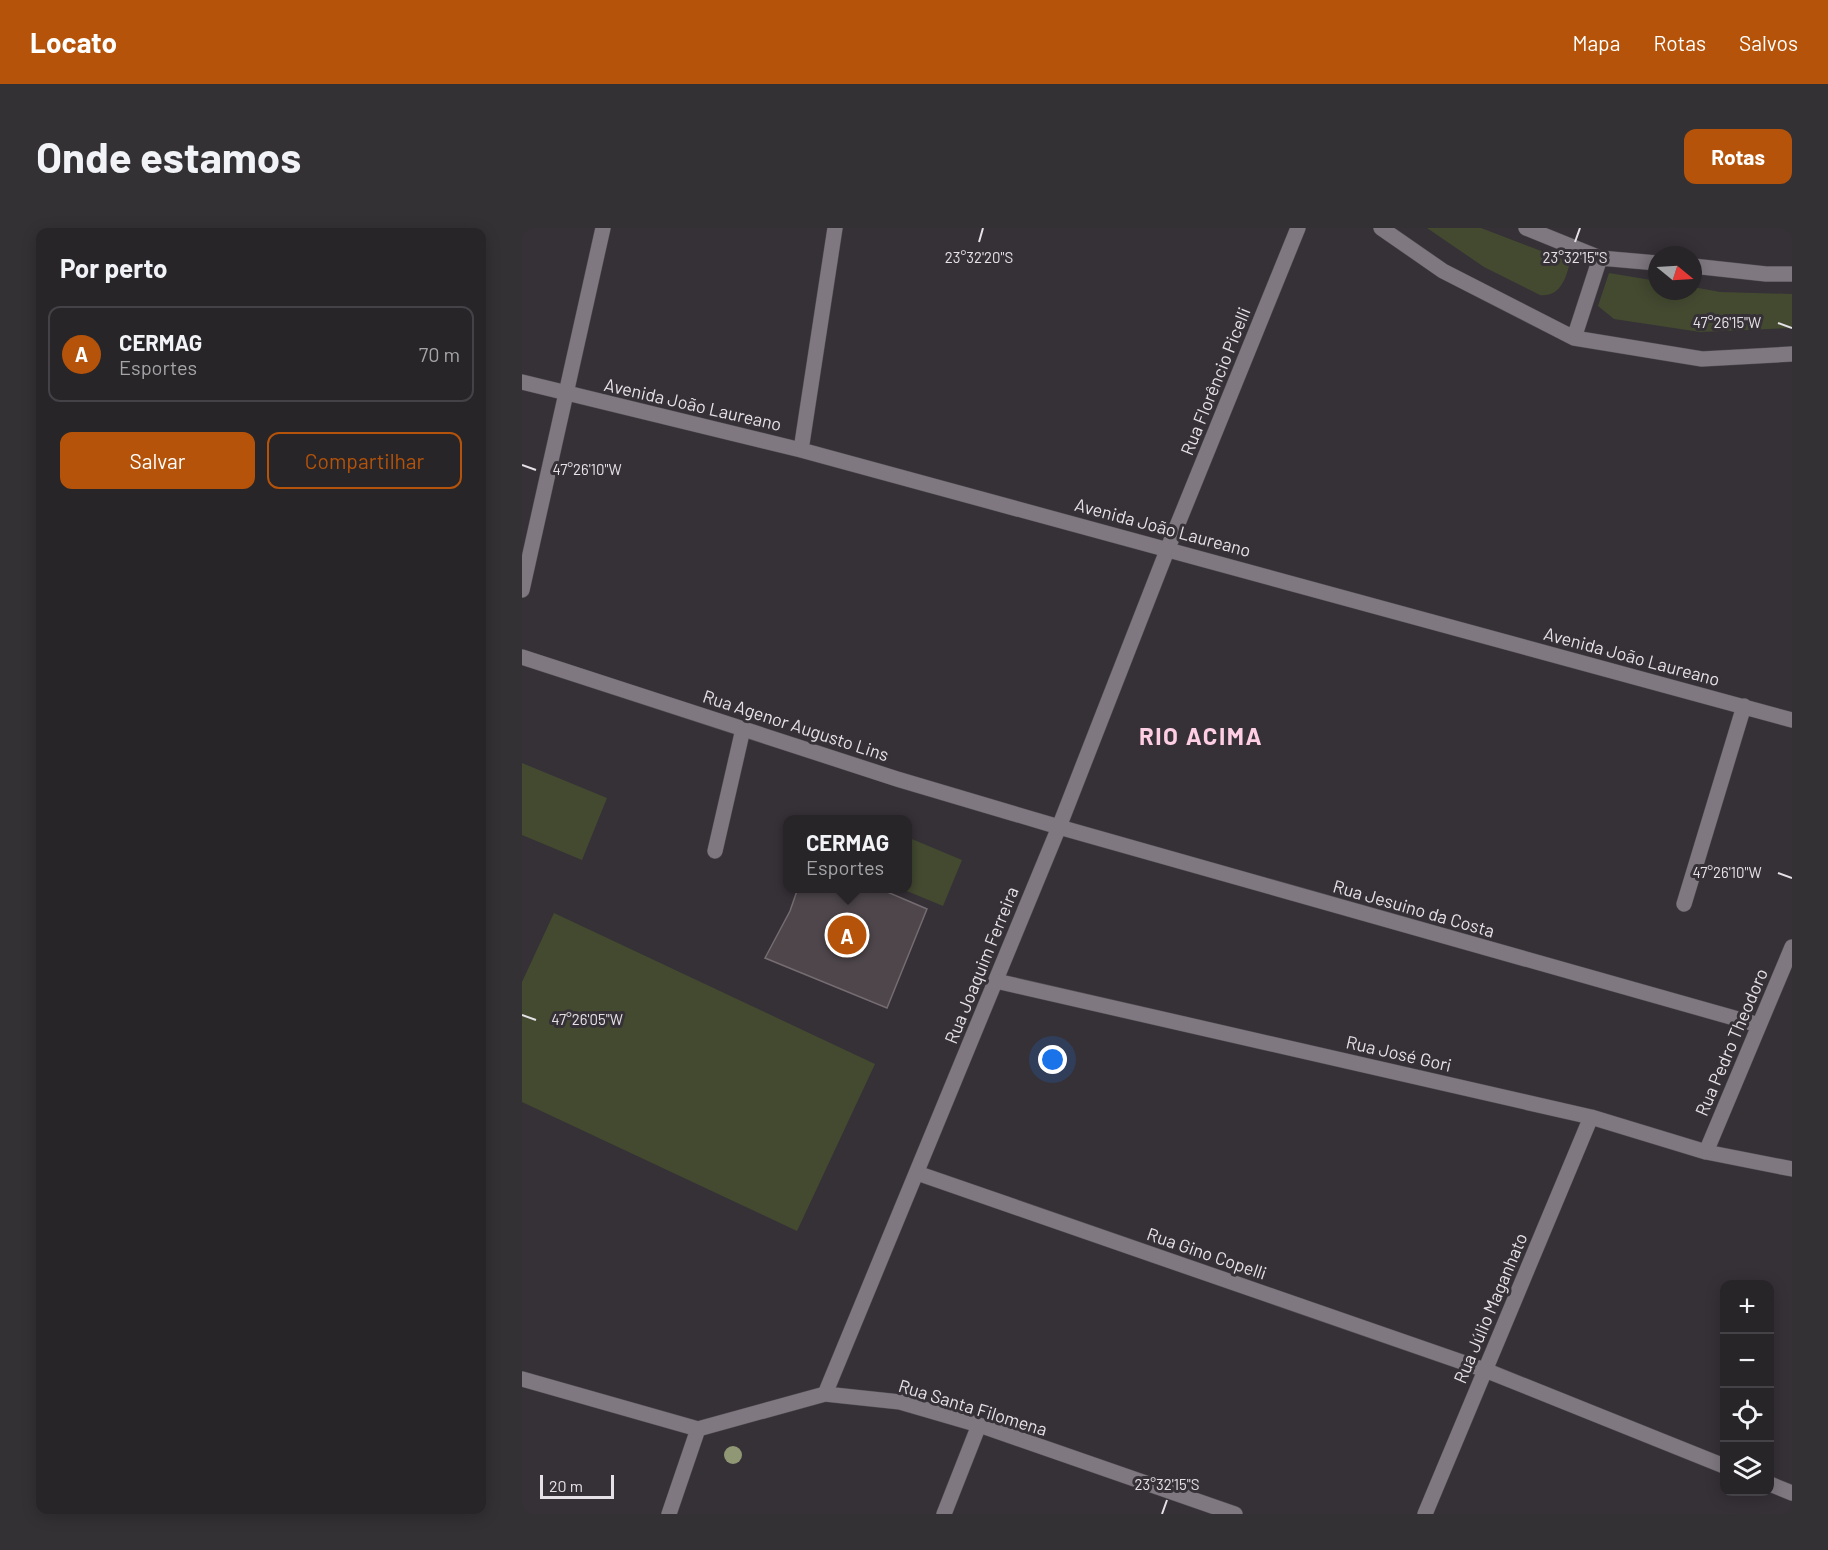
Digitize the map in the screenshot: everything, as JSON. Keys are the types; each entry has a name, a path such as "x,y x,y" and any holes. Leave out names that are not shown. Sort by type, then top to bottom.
{"street":[{"path":"522,590 603,228"},
{"path":"801,450 835,228"},
{"name":"Rua Florêncio Picelli","path":"1168,548 1298,228"},
{"path":"1382,228 1443,271 1574,338 1702,359 1792,354"},
{"path":"1526,228 1600,258 1648,262"},
{"path":"1574,338 1600,258"},
{"path":"1702,267 1766,274 1792,274"},
{"name":"Avenida João Laureano","path":"522,382 801,450 1168,548 1792,720"},
{"name":"Rua Joaquim Ferreira","path":"825,1394 1059,827 1168,548"},
{"name":"Rua Agenor Augusto Lins","path":"522,657 742,729 1059,827"},
{"path":"1684,904 1744,706"},
{"path":"715,851 742,729"},
{"name":"Rua Jesuino da Costa","path":"1059,827 1759,1025"},
{"name":"Rua Pedro Theodoro","path":"1707,1152 1792,947"},
{"name":"Rua José Gori","path":"996,981 1591,1117 1707,1152 1792,1169"},
{"name":"Rua Júlio Maganhato","path":"1425,1514 1591,1117"},
{"name":"Rua Gino Copelli","path":"917,1173 1485,1370 1720,1464"},
{"path":"522,1379 698,1429 669,1514"},
{"name":"Rua Santa Filomena","path":"698,1429 825,1394 900,1402 979,1425 1235,1514"},
{"path":"944,1514 979,1425"},
{"path":"1774,1486 1792,1493"}],"green space":[{"path":"1427,228 1481,228 1565,260 1569,266 1563,283 1556,291 1552,294 1540,295 1484,267"},
{"path":"1609,273 1648,280 1648,300 1702,300 1702,289 1720,292 1792,294 1792,328 1700,332 1614,319 1598,306"},
{"path":"522,763 607,798 582,860 522,835"},
{"path":"912,839 962,860 943,906 912,893"},
{"path":"554,913 875,1064 797,1231 522,1102 522,982"}],"building":[{"path":"796,893 890,893 927,909 887,1008 765,958 790,911"}],"place":[{"name":"CERMAG","path":"847,935"}],"district":[{"name":"RIO ACIMA","path":"1201,735"}]}
